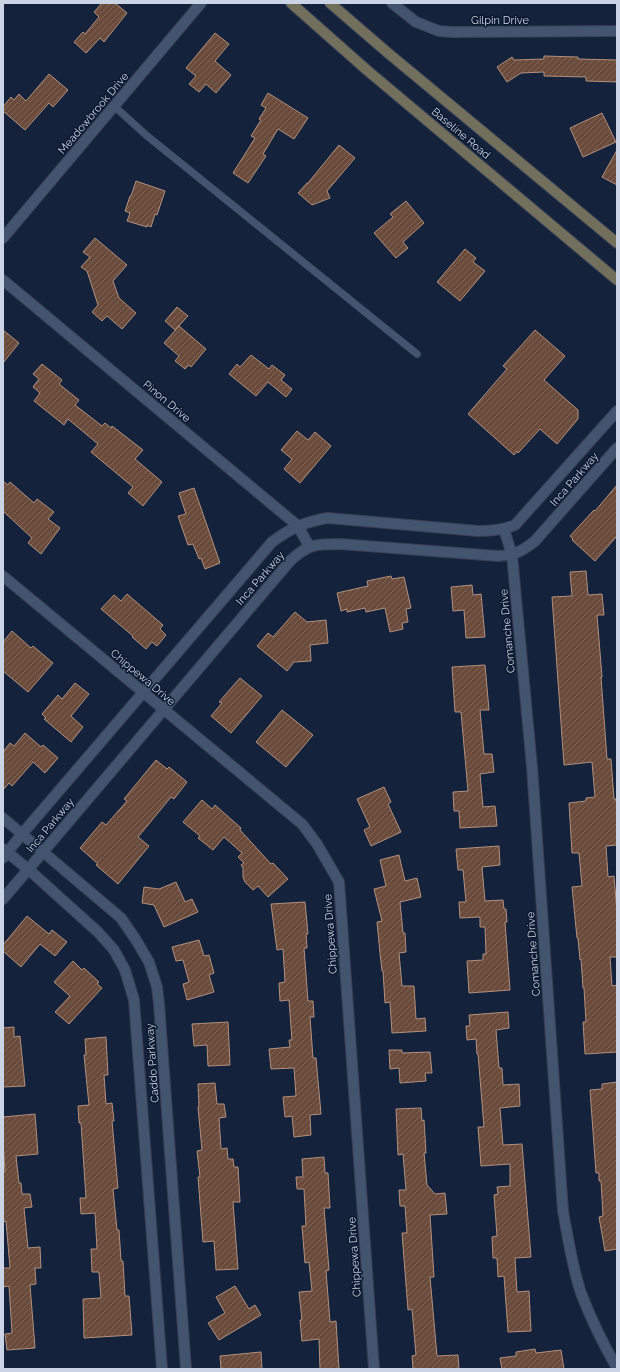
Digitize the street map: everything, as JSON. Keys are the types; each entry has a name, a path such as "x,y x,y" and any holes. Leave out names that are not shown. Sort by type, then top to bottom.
{"main road":[{"name":"Baseline Road","path":"291,3 368,71 617,280"},
{"name":"Baseline Road","path":"330,3 617,243"}],"street":[{"name":"Meadowbrook Drive","path":"3,238 201,3"},
{"name":"Gilpin Drive","path":"392,3 416,22 439,31 617,31"},
{"name":"Pinon Drive","path":"3,280 298,526 309,546"},
{"name":"Inca Parkway","path":"5,853 272,542 284,532 313,520 328,518 478,531 504,529 515,525 617,411"},
{"name":"Inca Parkway","path":"3,899 300,551 309,546 340,544 498,556 512,555 525,549 535,541 617,448"},
{"name":"Comanche Drive","path":"504,529 512,555 532,767 563,1211 570,1252 581,1292 602,1343 617,1368"},
{"name":"Chippewa Drive","path":"3,576 302,824 317,844 338,882 374,1369"},
{"name":"Caddo Parkway","path":"3,818 122,918 149,962 159,1004 186,1369"},
{"name":"Caddo Parkway","path":"5,853 28,869 98,932 114,950 125,970 134,1000 162,1369"}],"lane":[{"path":"114,106 146,135 417,354"}],"building":[{"path":"102,3 115,3 127,13 104,42 100,38 86,53 74,42 83,32 85,34 99,17 94,12"},
{"path":"215,33 229,44 215,61 231,75 216,93 206,84 199,92 189,84 196,76 186,68"},
{"path":"544,56 617,60 617,82 586,81 586,77 544,76 544,72 521,73 507,82 497,67 512,57 514,60 544,59"},
{"path":"49,74 68,90 53,107 49,103 25,130 3,111 3,107 11,97 14,100 19,94 26,101"},
{"path":"268,93 308,118 294,139 278,129 263,154 266,156 248,183 233,173 255,138 251,136 261,120 259,119 266,108 261,105"},
{"path":"602,113 616,142 583,157 570,128"},
{"path":"339,145 355,158 327,191 330,198 312,205 298,193"},
{"path":"617,150 617,185 602,177"},
{"path":"136,181 165,191 157,215 155,214 151,227 127,221 130,213 125,211"},
{"path":"406,201 424,223 403,242 408,248 396,258 374,233 393,217 390,214"},
{"path":"95,238 127,265 113,281 119,298 136,313 122,329 107,316 102,321 92,312 98,305 87,271 81,267 90,257 83,252"},
{"path":"465,249 476,258 473,262 485,271 460,301 437,282"},
{"path":"177,307 188,316 175,330 165,321"},
{"path":"179,326 206,349 191,367 189,365 185,369 175,361 179,356 164,343"},
{"path":"3,330 19,343 3,363"},
{"path":"535,330 565,356 544,380 578,410 578,419 557,444 540,429 518,453 517,451 514,455 468,414 507,369 503,366"},
{"path":"251,355 269,369 272,365 285,375 281,380 292,389 286,397 268,382 256,396 229,374 237,364 240,367"},
{"path":"42,364 62,380 59,384 79,400 75,405 102,426 105,423 111,428 112,426 143,450 135,459 162,482 143,506 128,493 133,487 91,452 98,444 68,419 64,425 34,401 40,393 33,387 39,379 33,374"},
{"path":"297,431 308,440 315,432 331,446 300,483 284,469 292,459 281,450"},
{"path":"3,481 8,485 10,482 34,503 37,499 54,512 48,519 60,528 41,554 28,543 32,538 3,511"},
{"path":"617,485 617,536 595,561 572,540 573,539 570,536 594,510 595,511"},
{"path":"194,488 220,563 205,569 193,544 188,545 178,516 186,514 179,493"},
{"path":"586,571 588,595 602,594 604,615 597,615 601,677 607,759 611,759 614,799 616,799 617,807 617,845 606,846 608,877 614,876 617,912 617,957 610,957 612,986 617,985 617,1052 585,1054 583,1022 586,1022 584,988 572,887 582,886 579,853 572,853 569,803 586,801 586,798 595,797 592,762 564,765 552,597 572,596 570,572"},
{"path":"391,576 392,579 404,577 411,608 406,609 408,622 402,623 403,629 390,632 385,608 366,612 365,608 347,612 347,609 341,611 337,593 368,586 367,581"},
{"path":"472,585 473,595 481,594 485,637 466,638 464,610 453,611 451,587"},
{"path":"127,594 163,625 160,629 166,635 157,646 152,642 146,649 101,609 114,595 121,601"},
{"path":"295,612 307,622 326,620 328,643 310,645 311,661 294,662 287,671 257,646 268,633 273,637"},
{"path":"12,631 31,648 33,646 53,663 28,692 3,671 3,642"},
{"path":"485,665 489,710 480,710 484,754 492,754 494,772 480,774 483,807 495,806 497,826 460,828 459,811 454,811 453,792 468,791 461,712 455,712 452,667"},
{"path":"240,678 262,696 231,733 211,716 222,703 219,702"},
{"path":"75,683 89,694 71,716 83,727 71,742 44,719 46,718 42,714 58,695 62,699"},
{"path":"282,710 313,735 286,767 256,742"},
{"path":"25,733 41,747 43,745 58,758 45,773 33,762 12,786 9,783 3,790 3,752 10,743 14,746"},
{"path":"156,760 167,769 169,767 187,782 174,799 171,797 138,837 149,846 118,884 96,865 98,864 80,848 102,822 106,825 127,801 124,799"},
{"path":"384,787 391,802 388,804 401,832 371,846 364,830 370,827 357,799"},
{"path":"202,800 212,809 215,805 241,828 240,830 271,864 273,863 288,879 268,897 258,886 253,890 245,882 243,877 243,868 241,865 244,863 238,857 242,853 224,837 213,850 198,838 200,836 183,822"},
{"path":"499,846 500,865 482,867 485,901 503,900 504,909 506,909 507,922 505,922 510,990 469,993 467,961 483,960 483,954 486,954 485,927 480,927 480,917 460,918 459,902 466,902 463,870 458,870 456,849"},
{"path":"399,855 405,881 417,878 421,897 400,902 403,933 405,933 406,952 399,953 402,986 414,986 416,1019 425,1018 426,1031 392,1033 390,1002 385,1003 377,922 382,921 374,889 386,886 380,860"},
{"path":"176,882 185,902 192,899 198,912 164,927 154,905 142,903 144,887 159,889"},
{"path":"305,902 308,934 306,934 307,948 304,948 308,1001 313,1001 314,1017 310,1017 313,1058 316,1058 321,1114 310,1115 311,1135 294,1137 292,1116 285,1117 283,1097 296,1096 294,1068 271,1069 269,1049 290,1047 289,1040 292,1040 289,1000 280,1001 279,983 285,982 283,949 277,950 271,904"},
{"path":"27,916 49,934 52,930 67,942 55,956 40,944 21,967 3,951 3,945"},
{"path":"199,940 204,956 209,955 214,973 209,975 214,992 187,1000 183,984 189,982 183,960 176,961 172,947"},
{"path":"73,961 82,970 84,968 99,982 97,984 102,988 69,1024 55,1012 70,996 54,982"},
{"path":"508,1012 509,1028 496,1030 499,1068 502,1068 503,1085 519,1084 520,1106 500,1108 503,1145 522,1144 531,1257 515,1258 517,1292 529,1291 531,1331 508,1332 504,1276 498,1277 497,1258 493,1258 492,1237 497,1236 494,1195 498,1194 497,1187 510,1186 510,1164 481,1166 478,1127 484,1127 478,1054 476,1039 467,1040 466,1026 470,1026 469,1015"},
{"path":"228,1022 230,1065 208,1066 207,1045 194,1046 192,1024"},
{"path":"14,1027 14,1037 20,1036 25,1086 3,1087 3,1028"},
{"path":"106,1037 108,1075 104,1075 106,1104 112,1103 114,1121 112,1121 118,1188 113,1189 117,1230 119,1230 121,1261 123,1261 125,1296 129,1296 132,1335 84,1338 83,1299 101,1298 99,1272 92,1272 91,1249 97,1249 95,1213 81,1214 80,1198 86,1198 81,1123 79,1123 78,1106 89,1105 84,1055 86,1055 85,1039"},
{"path":"389,1050 402,1050 402,1053 430,1052 432,1073 425,1073 426,1081 400,1083 399,1068 390,1069"},
{"path":"617,1082 617,1249 605,1251 599,1217 603,1216 601,1181 599,1181 599,1173 596,1173 590,1090 602,1089 602,1084"},
{"path":"215,1083 217,1104 224,1104 226,1117 219,1118 221,1149 227,1148 228,1159 233,1159 234,1167 238,1167 240,1202 233,1202 238,1269 216,1270 214,1241 203,1242 198,1177 200,1177 197,1151 202,1150 198,1107 198,1084"},
{"path":"421,1108 422,1121 424,1120 426,1153 424,1153 427,1185 435,1194 445,1193 447,1214 430,1215 434,1277 430,1277 437,1356 458,1355 459,1369 413,1369 412,1356 416,1355 412,1309 408,1310 402,1233 407,1233 405,1206 400,1206 399,1190 406,1190 403,1154 398,1155 396,1109"},
{"path":"35,1114 38,1154 16,1156 19,1183 21,1183 22,1194 30,1194 32,1207 24,1208 28,1248 40,1247 41,1268 35,1268 36,1284 30,1285 35,1348 7,1350 5,1334 12,1333 9,1286 3,1287 3,1268 10,1268 6,1221 3,1222 3,1172 5,1172 3,1117"},
{"path":"324,1157 325,1173 328,1173 330,1208 324,1208 329,1270 326,1271 330,1322 336,1321 339,1369 320,1369 319,1339 302,1341 300,1320 302,1320 299,1292 312,1291 309,1262 305,1263 302,1226 306,1226 304,1189 297,1189 296,1177 303,1177 302,1159"},
{"path":"235,1286 249,1309 255,1305 261,1315 219,1340 208,1323 225,1313 216,1297"},
{"path":"535,1349 536,1353 561,1350 564,1369 502,1369 500,1358 516,1356 516,1352"},
{"path":"261,1352 262,1369 221,1369 220,1356"}]}
